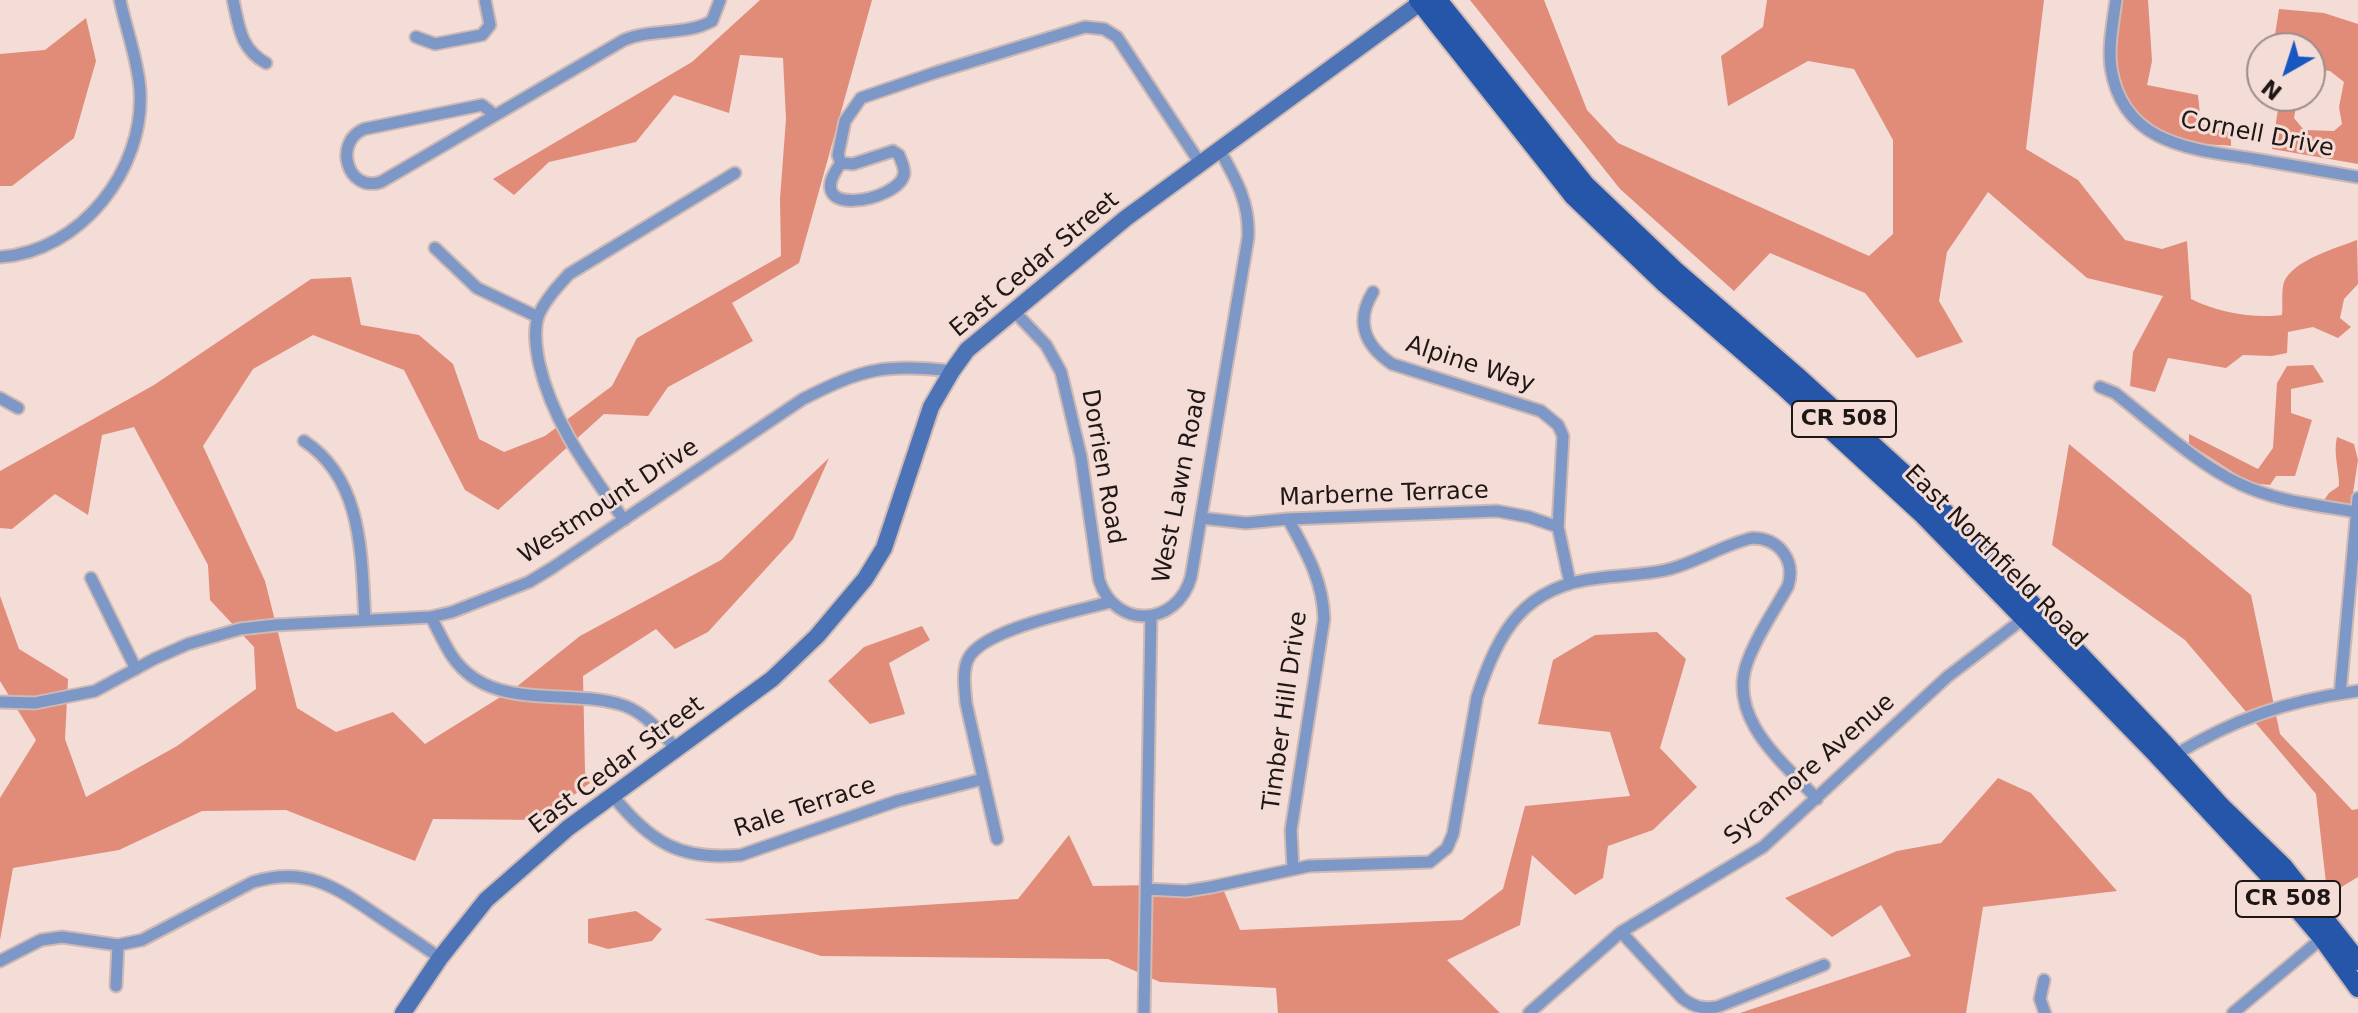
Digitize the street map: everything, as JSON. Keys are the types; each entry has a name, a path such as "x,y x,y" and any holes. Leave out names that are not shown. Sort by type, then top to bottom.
{"main road":[{"name":"East Cedar Street","path":"403,1013 440,958 486,900 568,828 772,679 817,636 865,579 884,548 931,407 967,350 1126,218 1425,1"},
{"name":"East Northfield Road","path":"1425,1 1565,186 1602,212 1927,506 2168,759 2284,867 2328,933 2358,988"},
{"name":"East Northfield Road","path":"2328,933 2358,961"}],"street":[{"path":"0,257 33,251 69,231 105,199 129,158 136,136 140,88 120,0"},
{"path":"233,0 242,40 254,57 266,63"},
{"path":"416,37 435,44 482,35 490,25 485,0"},
{"path":"495,115 482,105 364,129 352,137 347,163 357,180 373,185 495,115 624,40 637,35 704,26 712,21 720,0"},
{"name":"Cornell Drive","path":"2116,0 2110,57 2113,78 2125,106 2154,135 2182,147 2358,177"},
{"path":"841,163 853,164 893,151 899,155 904,174 890,191 849,202 842,201 833,192 831,184 841,163 838,155 845,121 861,98 1085,27 1104,29 1117,37 1200,163"},
{"name":"West Lawn Road","path":"1144,1013 1151,616 1161,614 1178,603 1188,587 1249,219 1240,186 1219,149"},
{"path":"624,520 576,452 557,419 544,385 535,345 538,317 569,274 735,173"},
{"path":"435,248 477,288 538,317"},
{"name":"Alpine Way","path":"1373,292 1365,305 1366,334 1381,356 1392,364 1541,411 1558,425 1563,436 1558,527"},
{"name":"Dorrien Road","path":"1013,310 1046,345 1061,372 1081,457 1099,580 1110,602"},
{"name":"Westmount Drive","path":"0,702 35,703 95,691 188,644 240,629 431,617 473,605 529,582 803,399 837,382 864,372 901,367 952,371"},
{"path":"2100,387 2115,393 2213,468 2239,484 2261,493 2355,512"},
{"path":"0,398 18,408"},
{"path":"304,441 322,453 337,472 353,509 361,554 365,620"},
{"path":"2340,694 2358,498"},
{"name":"Marberne Terrace","path":"1201,518 1246,523 1497,511 1558,527"},
{"name":"Timber Hill Drive","path":"1288,519 1319,578 1324,597 1324,619 1291,830 1293,869"},
{"path":"1558,527 1570,583"},
{"path":"1146,889 1186,891 1293,869 1341,864 1430,862 1442,854 1453,834 1477,697 1494,654 1533,599 1549,589 1570,583 1667,570 1752,538 1766,539 1779,546 1790,565 1790,579 1746,666 1746,709 1757,732 1817,799"},
{"path":"91,578 136,669"},
{"path":"997,839 966,703 964,685 968,659 977,647 1012,629 1110,602 1132,615 1151,616"},
{"name":"Sycamore Avenue","path":"1529,1013 1621,932 1763,847 1947,677 2030,613"},
{"path":"431,617 451,655 479,684 517,694 620,704 646,718 677,749"},
{"path":"2168,759 2250,715 2358,691"},
{"name":"Rale Terrace","path":"613,796 643,830 664,845 699,856 718,857 741,855 897,801 983,779"},
{"path":"0,961 41,940 62,937 118,945 142,940 253,882 291,876 318,880 341,891 440,958"},
{"path":"1621,932 1682,998 1704,1009 1717,1007 1824,965"},
{"path":"2233,1013 2328,933"},
{"path":"116,986 118,945"},
{"path":"2044,980 2040,999 2045,1013"}],"shaded area":[{"path":"760,0 872,0 799,263 732,303 753,341 668,387 648,416 604,414 498,510 465,490 404,370 313,335 253,369 203,446 265,581 297,708 336,732 393,712 425,744 515,688 580,636 721,560 829,458 793,539 708,632 675,649 656,629 583,676 585,772 590,783 540,820 433,819 415,861 286,810 202,811 119,850 13,868 0,940 0,798 36,740 0,681 0,596 19,649 68,679 65,739 86,797 177,746 256,689 254,647 210,600 208,565 134,427 102,435 88,515 55,494 12,529 0,528 0,471 154,385 311,279 351,277 361,325 419,335 453,364 479,439 504,452 545,436 612,386 637,338 781,256 780,199 786,119 783,58 740,55 729,113 674,95 636,142 549,162 514,195 493,179 692,62"},
{"path":"1470,0 1544,0 1587,110 1618,143 1869,256 1893,234 1893,140 1854,69 1808,61 1728,106 1721,56 1763,27 1767,0 2044,0 2026,149 2078,180 2125,240 2162,249 2187,241 2191,299 2223,311 2259,316 2282,315 2284,282 2296,267 2357,240 2358,284 2344,299 2340,318 2351,327 2338,338 2313,327 2288,332 2287,353 2243,355 2226,368 2168,358 2155,392 2130,386 2133,352 2163,296 2087,278 1988,192 1947,252 1939,301 1963,342 1917,358 1865,293 1770,253 1734,291 1620,189"},
{"path":"2123,0 2148,0 2152,61 2147,85 2198,95 2201,124 2231,133 2231,146 2196,143 2163,134 2132,107 2120,82 2114,55"},
{"path":"2279,9 2324,13 2358,24 2358,164 2272,149 2278,112 2295,112 2294,118 2304,130 2334,131 2342,124 2339,107 2344,82 2326,71 2326,32 2275,32"},
{"path":"86,18 96,61 74,138 12,186 0,186 0,54 45,50"},
{"path":"2313,365 2324,382 2291,389 2291,413 2312,420 2295,476 2276,476 2270,485 2250,483 2189,444 2189,434 2258,469 2273,448 2277,383 2287,366"},
{"path":"2337,437 2354,444 2358,460 2351,506 2322,503 2339,486"},
{"path":"2069,444 2251,595 2280,734 2352,810 2358,809 2358,877 2333,892 2326,883 2316,794 2185,640 2052,545"},
{"path":"922,626 930,640 889,663 905,714 870,724 828,681 864,647"},
{"path":"1657,632 1686,659 1660,748 1697,787 1653,830 1608,846 1603,878 1575,895 1532,855 1520,925 1447,960 1500,1013 1278,1013 1276,988 1160,982 1108,959 821,956 704,919 1018,899 1069,835 1093,886 1221,884 1240,930 1462,920 1503,889 1525,806 1630,796 1610,732 1538,724 1553,660 1595,635"},
{"path":"1998,778 2031,793 2117,891 1983,907 1966,1013 1740,1013 1911,956 1881,905 1832,937 1785,898 1897,851 1941,843"},
{"path":"636,911 662,929 652,941 608,949 588,943 588,919"}]}
